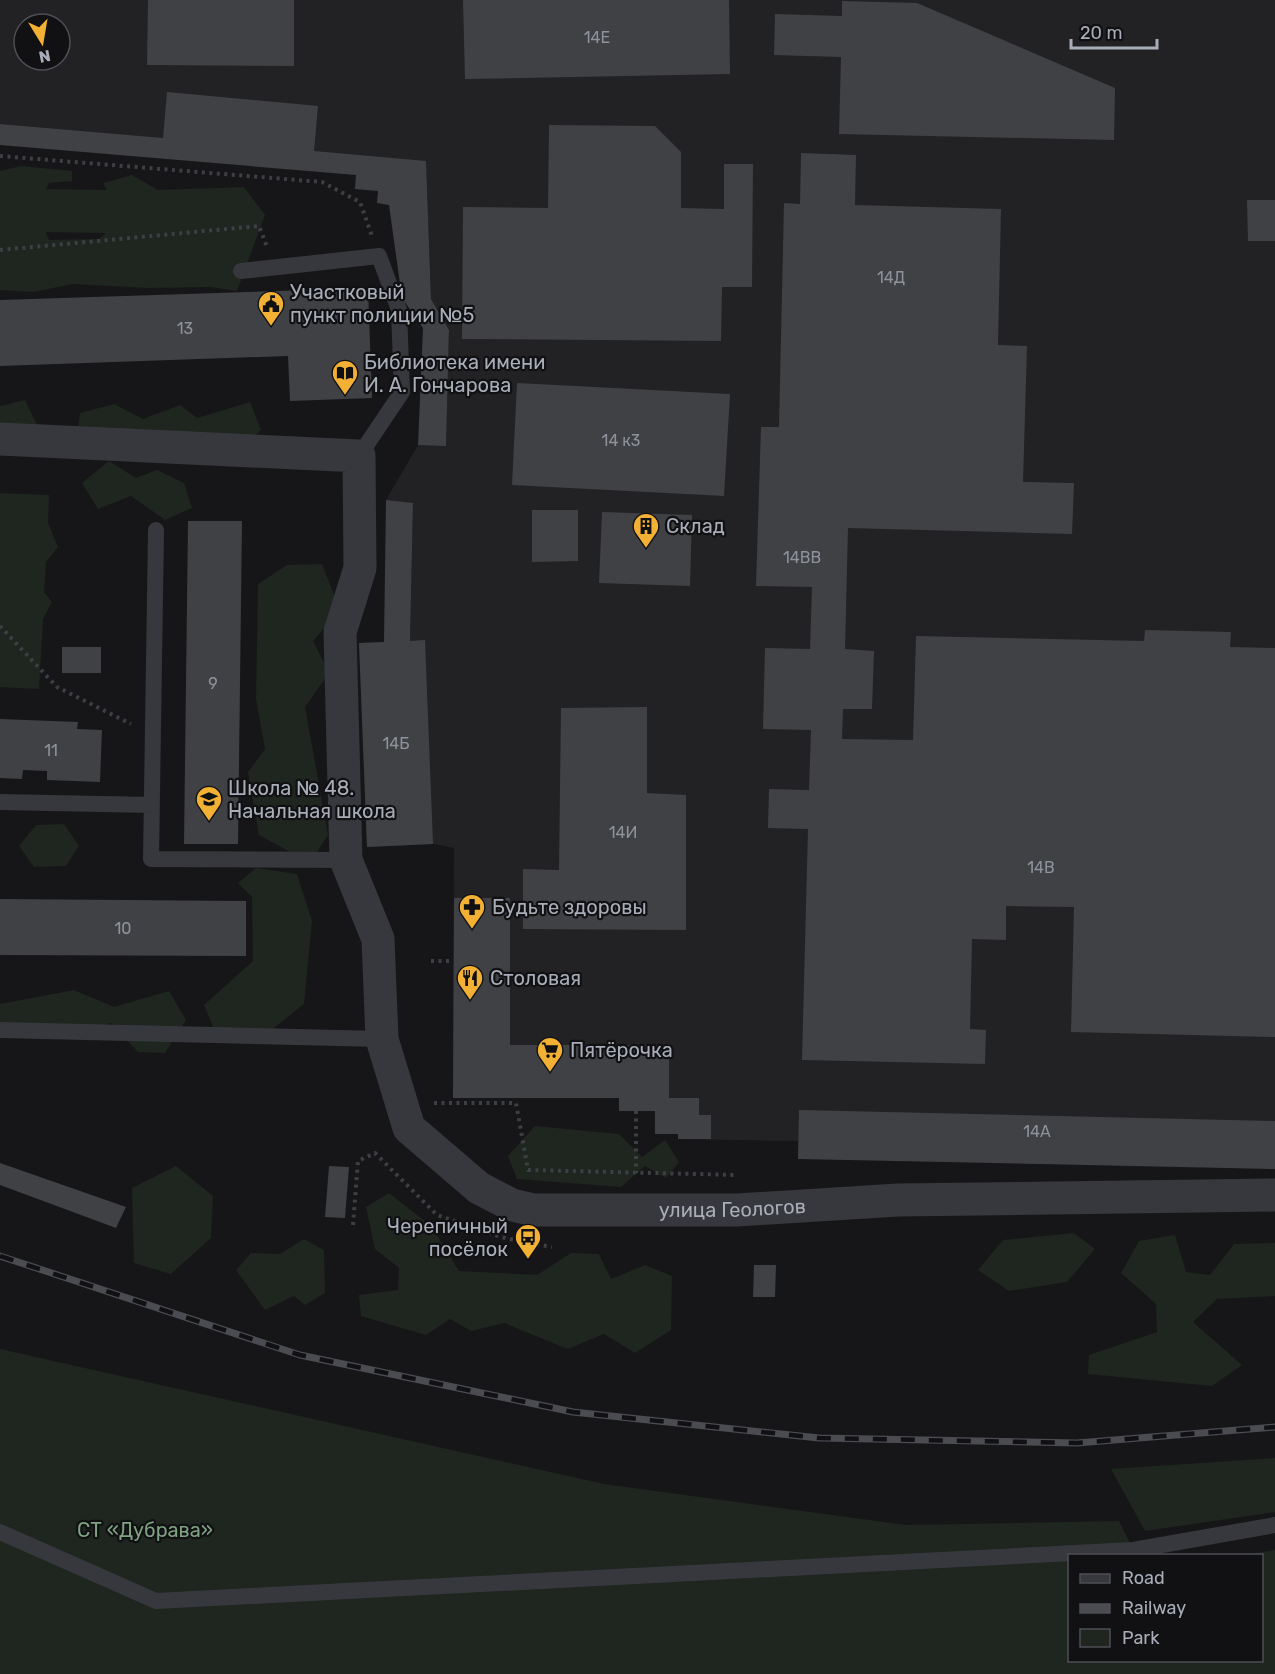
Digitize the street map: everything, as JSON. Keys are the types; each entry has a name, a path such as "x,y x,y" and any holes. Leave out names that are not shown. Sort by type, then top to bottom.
{"street":[{"path":"0,439 359,456 360,568 340,633 346,860"},
{"name":"улица Геологов","path":"346,860 378,939 382,1039 410,1128 479,1188 512,1205 534,1209 737,1210 898,1200 1275,1196"}],"lane":[{"path":"241,271 379,256 399,310 402,393 359,456"},
{"path":"156,530 151,859 346,860"},
{"path":"0,802 152,805"},
{"path":"0,1029 382,1039"},
{"path":"0,1532 156,1601 1133,1550 1275,1525"}],"path":[{"path":"0,156 322,183 360,202 379,256"},
{"path":"0,250 259,226 276,267"},
{"path":"0,626 57,687 153,736"},
{"path":"431,961 453,961"},
{"path":"432,1103 516,1103 528,1170 737,1175"},
{"path":"636,1111 636,1173"},
{"path":"353,1225 358,1161 375,1153 437,1215 501,1238 552,1247"}],"shaded area":[{"path":"0,0 1275,0 1275,1169 798,1141 678,1139 678,1134 655,1134 655,1111 619,1098 453,1098 454,848 433,844 367,847 359,643 410,641 413,504 386,500 418,445 446,445 449,330 431,299 426,162 0,124"}],"green space":[{"path":"21,166 72,171 72,181 49,183 46,189 107,190 103,183 132,175 158,190 244,187 265,215 237,291 211,287 148,288 73,284 33,292 0,290 0,171","holes":["46,232 105,233 99,239 49,240"]},
{"path":"25,400 39,429 0,429 0,406"},
{"path":"250,402 261,430 229,458 78,429 80,413 114,404 143,419 180,405 197,418"},
{"path":"109,461 136,478 157,470 184,483 192,508 165,520 131,496 98,509 82,483"},
{"path":"0,493 49,495 48,523 58,547 46,562 44,592 52,602 43,619 39,689 0,687"},
{"path":"322,564 340,610 313,641 329,673 305,707 328,835 310,863 259,835 248,772 265,749 256,699 258,584 287,565"},
{"path":"64,824 79,846 66,866 34,867 19,846 36,825"},
{"path":"256,868 297,874 312,921 304,1004 270,1031 217,1036 204,1005 253,961 252,897 238,883"},
{"path":"74,990 114,1007 169,991 186,1020 165,1053 138,1052 111,1023 58,1038 6,1022 0,1024 0,1004"},
{"path":"535,1126 619,1134 642,1157 665,1140 679,1162 666,1178 645,1166 621,1187 517,1179 508,1156"},
{"path":"176,1166 213,1196 211,1238 171,1274 134,1263 132,1188"},
{"path":"389,1193 431,1226 459,1271 537,1275 571,1253 599,1254 611,1279 645,1265 672,1276 671,1330 635,1353 604,1334 568,1349 504,1323 471,1331 450,1319 426,1335 361,1316 359,1295 398,1290 399,1268 375,1249 366,1207"},
{"path":"1074,1233 1095,1249 1067,1282 1009,1291 978,1270 1003,1240"},
{"path":"1175,1235 1186,1272 1210,1275 1234,1244 1275,1243 1275,1296 1217,1299 1193,1322 1242,1365 1212,1386 1088,1374 1089,1355 1157,1332 1156,1304 1121,1273 1139,1241"},
{"path":"304,1239 324,1250 325,1293 305,1305 294,1296 265,1310 236,1270 251,1253 280,1254"},
{"name":"СТ «Дубрава»","path":"0,1349 604,1484 906,1525 1119,1521 1136,1554 1068,1554 1068,1662 1263,1662 1263,1554 1249,1554 1275,1550 1275,1674 0,1674"},
{"path":"1275,1458 1275,1512 1145,1531 1111,1469"}],"building":[{"path":"148,0 294,0 294,66 147,65"},
{"path":"463,0 729,0 730,74 465,79"},
{"path":"842,1 917,3 1115,88 1114,140 839,134 841,57 774,55 775,14 842,16"},
{"path":"167,92 318,106 314,151 426,161 431,299 449,330 446,446 418,445 423,328 402,298 389,205 377,203 378,191 355,189 356,175 0,145 0,124 163,138"},
{"path":"549,125 655,126 681,152 681,208 724,209 724,164 753,164 752,287 722,287 721,341 462,339 463,207 548,208"},
{"path":"801,153 856,155 855,205 1001,209 998,345 1027,346 1023,482 1074,483 1072,534 848,528 845,649 874,651 872,709 843,709 842,739 913,740 916,636 1144,641 1145,630 1231,632 1230,647 1275,648 1275,1037 1071,1032 1074,907 1006,906 1006,940 972,939 970,1029 986,1030 985,1064 802,1060 808,829 768,828 769,789 809,790 811,730 763,729 765,648 810,649 812,587 756,586 761,427 779,427 784,203 800,204"},
{"path":"1247,200 1275,200 1275,241 1248,241"},
{"path":"368,288 372,398 290,401 288,356 0,366 0,300"},
{"path":"517,383 730,394 724,496 512,485"},
{"path":"386,500 413,503 410,641 425,640 433,844 367,847 359,643 384,642"},
{"path":"532,510 578,510 578,561 532,562"},
{"name":"Склад","path":"602,512 692,515 690,586 599,583"},
{"path":"188,521 242,521 238,844 184,844"},
{"path":"62,647 101,647 101,673 62,673"},
{"path":"647,707 647,793 686,795 686,930 523,929 523,869 559,870 561,708"},
{"path":"0,719 78,722 77,729 102,730 100,782 47,780 47,771 23,770 22,779 0,778"},
{"path":"454,898 510,898 510,1045 669,1045 669,1098 699,1098 699,1115 711,1115 711,1139 678,1139 678,1134 655,1134 655,1111 619,1111 619,1098 453,1098"},
{"path":"0,899 246,901 246,956 0,955"},
{"path":"799,1110 1275,1121 1275,1169 798,1159"},
{"path":"0,1163 126,1207 116,1228 0,1185"},
{"path":"329,1166 349,1167 345,1218 325,1217"},
{"path":"754,1265 776,1265 775,1297 753,1297"}],"railway":[{"path":"0,1256 300,1355 573,1412 819,1438 1077,1443 1275,1427"}],"place":[{"name":"Участковый пункт полиции №5","path":"271,327"},
{"name":"Библиотека имени И. А. Гончарова","path":"345,396"},
{"name":"Склад","path":"646,549"},
{"name":"Школа № 48. Начальная школа","path":"209,822"},
{"name":"Будьте здоровы","path":"472,930"},
{"name":"Столовая","path":"470,1001"},
{"name":"Пятёрочка","path":"550,1073"},
{"name":"Черепичный посёлок","path":"528,1260"}]}
